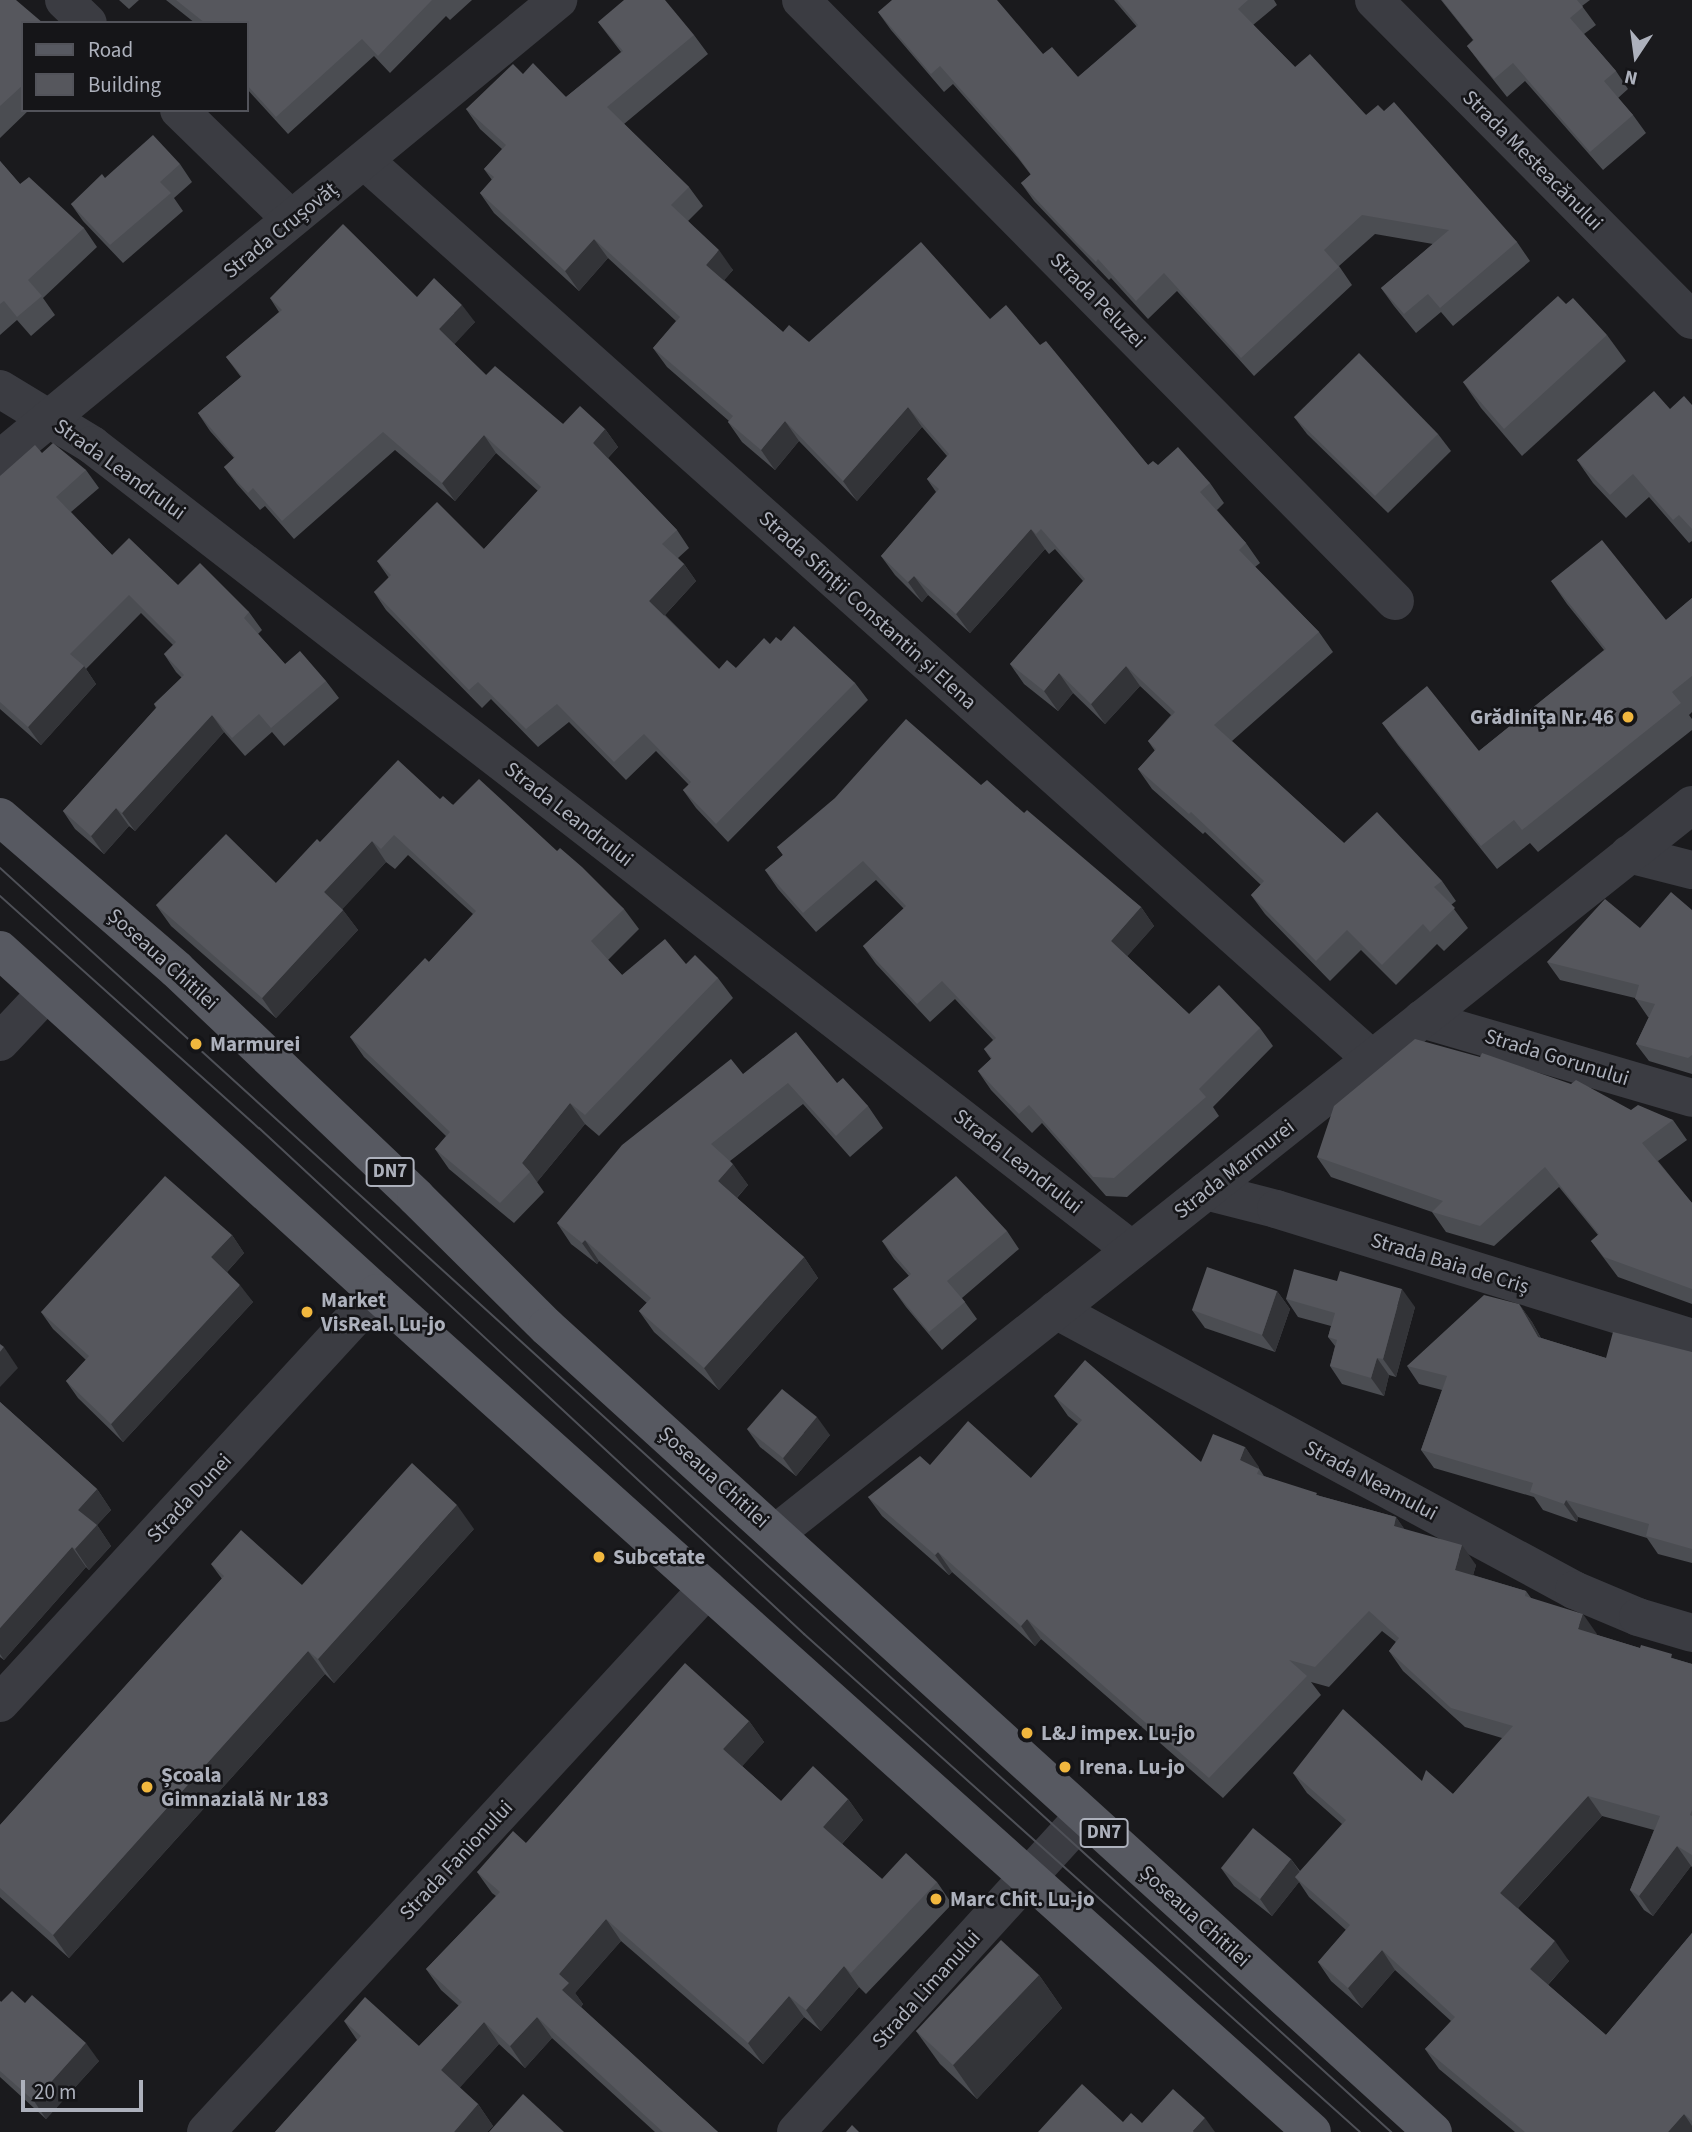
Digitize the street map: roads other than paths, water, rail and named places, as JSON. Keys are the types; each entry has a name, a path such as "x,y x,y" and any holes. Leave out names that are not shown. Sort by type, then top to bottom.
{"main road":[{"name":"Șoseaua Chitilei","path":"0,817 176,969 416,1197 547,1327 1084,1815 1417,2127"},
{"path":"0,950 377,1293 696,1601 1028,1877 1312,2132"}],"street":[{"path":"64,0 86,21"},
{"name":"Strada Peluzei","path":"801,0 1395,601"},
{"name":"Strada Mesteacănului","path":"1374,0 1692,320"},
{"name":"Strada Crușovăț","path":"0,458 365,161 544,4"},
{"path":"181,112 291,219"},
{"name":"Strada Sfinții Constantin și Elena","path":"365,161 1372,1059"},
{"name":"Strada Leandrului","path":"0,390 50,418 103,453 1132,1250"},
{"name":"Strada Marmurei","path":"776,1533 1692,805"},
{"path":"1629,855 1692,870"},
{"path":"0,1042 46,993"},
{"name":"Strada Gorunului","path":"1422,1019 1692,1098"},
{"name":"Strada Baia de Criș","path":"1206,1191 1276,1209 1692,1338"},
{"name":"Strada Dunei","path":"0,1703 377,1293"},
{"name":"Strada Neamului","path":"1056,1310 1574,1590 1639,1617 1692,1633"},
{"name":"Strada Fanionului","path":"206,2132 696,1601"},
{"name":"Strada Limanului","path":"796,2132 1084,1815"}],"tram line":[{"path":"0,868 1391,2132"},
{"path":"0,896 259,1128 804,1634 1360,2132"}],"place":[{"name":"Grădinița Nr. 46","path":"1628,717"},
{"name":"Marmurei","path":"196,1044"},
{"name":"Market VisReal. Lu-jo","path":"307,1312"},
{"name":"Subcetate","path":"599,1557"},
{"name":"L&J impex. Lu-jo","path":"1027,1733"},
{"name":"Irena. Lu-jo","path":"1065,1767"},
{"name":"Școala Gimnazială Nr 183","path":"147,1787"},
{"name":"Marc Chit. Lu-jo","path":"936,1899"}]}
